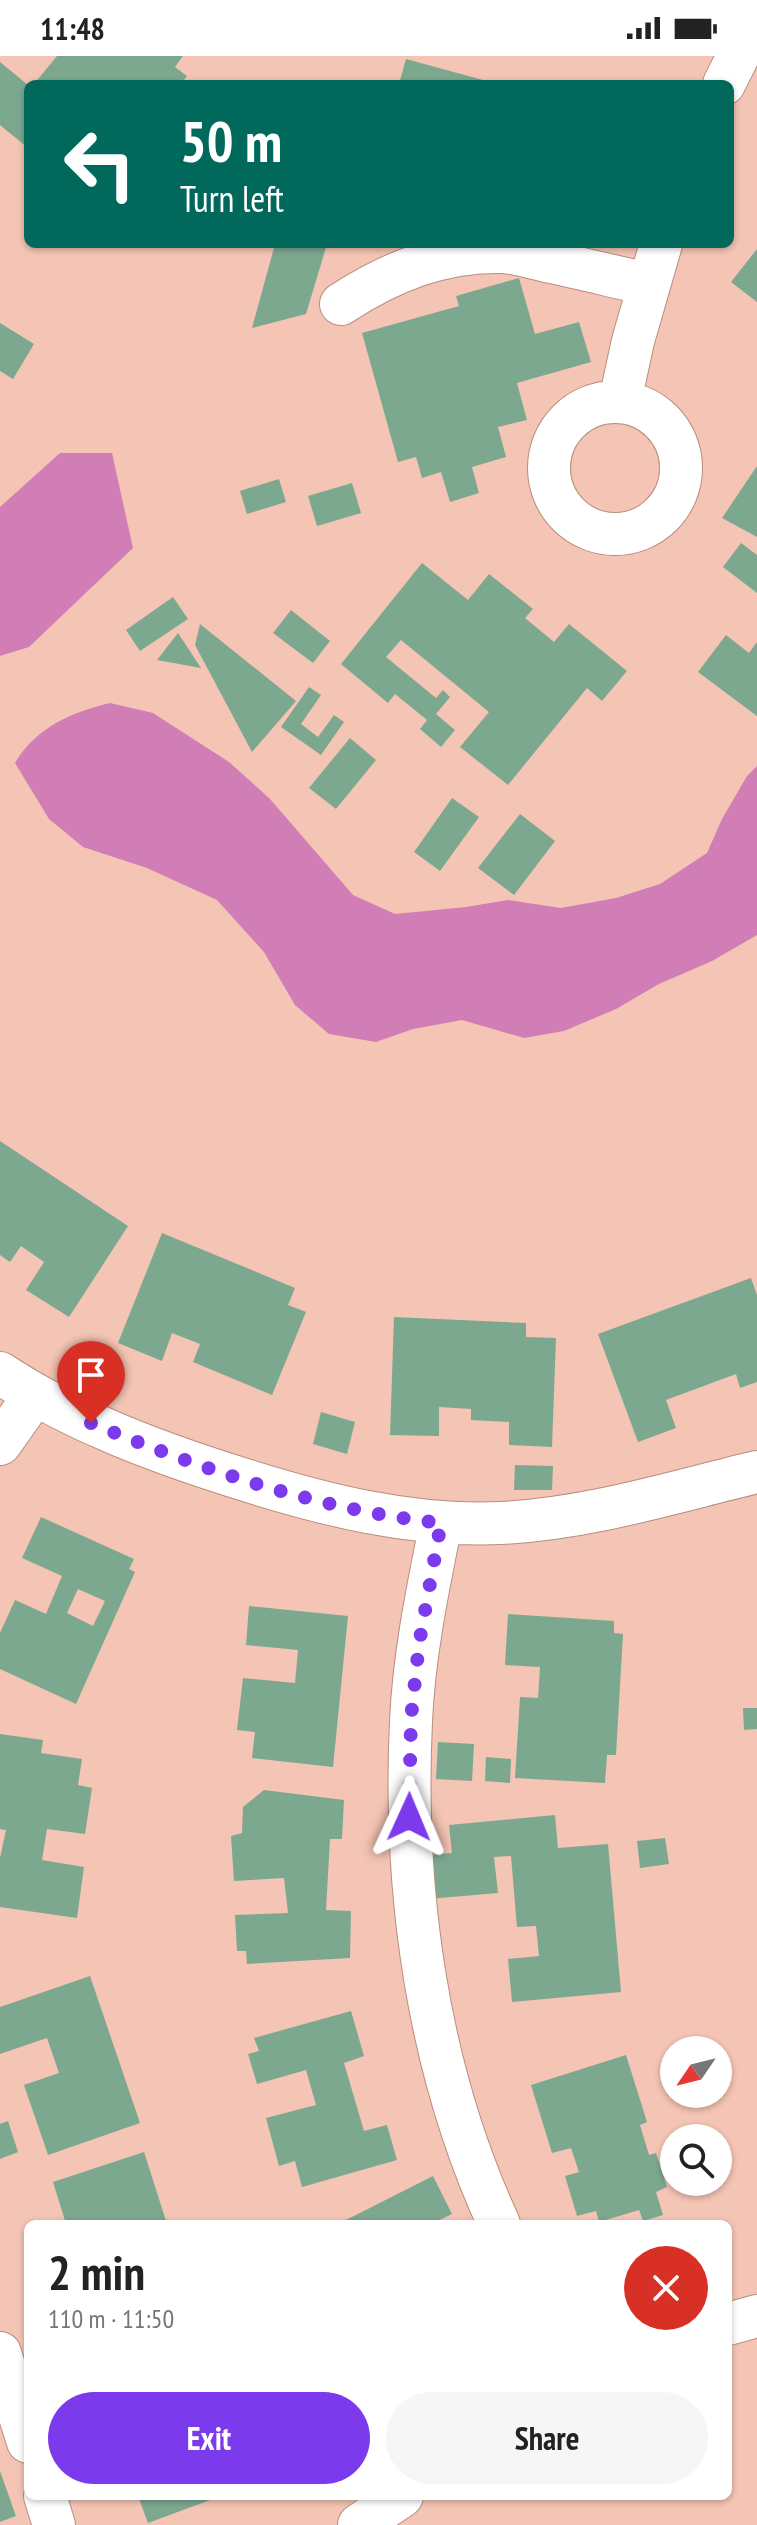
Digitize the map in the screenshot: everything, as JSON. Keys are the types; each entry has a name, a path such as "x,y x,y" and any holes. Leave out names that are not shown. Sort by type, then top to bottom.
{"street":[{"path":"726,80 738,56"},
{"path":"620,401 660,248"},
{"path":"341,304 370,285 402,270 435,259 471,254 505,252 648,284"},
{"path":"0,1373 62,1411 149,1447 253,1482 364,1512 441,1523 501,1523 563,1517 757,1472"},
{"path":"0,1444 34,1396"},
{"path":"441,1523 422,1620 411,1718 409,1817 416,1915 432,2013 456,2109 498,2220"},
{"path":"732,2323 757,2316"},
{"path":"0,2353 24,2429"},
{"path":"46,2500 54,2525"},
{"path":"359,2525 396,2500"}],"shaded area":[{"path":"60,453 112,453 133,548 29,647 0,656 0,507"},
{"path":"110,703 153,713 229,762 270,799 353,895 395,914 508,900 561,908 616,898 660,884 707,853 722,819 747,776 757,766 757,935 616,1009 564,1031 524,1038 462,1020 413,1029 376,1042 329,1034 295,1005 264,952 217,900 147,868 83,847 49,819 15,763 33,740 56,723"}],"building":[{"path":"57,56 183,56 175,67 187,76 184,80 37,80"},
{"path":"406,59 483,80 400,80"},
{"path":"0,62 24,82 24,145 0,125"},
{"path":"274,248 326,248 306,314 252,328"},
{"path":"757,249 757,302 731,282"},
{"path":"519,278 535,334 579,322 591,362 517,383 527,420 498,427 506,457 472,467 479,493 450,502 441,472 422,478 416,457 398,462 362,333 459,306 456,296"},
{"path":"0,323 34,344 13,379 0,371"},
{"path":"757,466 757,537 722,518"},
{"path":"279,479 286,502 247,514 240,491"},
{"path":"352,483 361,513 317,526 308,496"},
{"path":"741,543 757,555 757,593 723,567"},
{"path":"422,563 468,600 489,574 533,609 525,618 554,642 569,624 627,671 602,701 587,688 508,785 460,747 489,712 401,640 386,657 436,698 443,690 450,697 436,714 455,730 441,747 420,729 427,720 395,694 388,703 341,664"},
{"path":"173,597 188,619 140,651 126,630"},
{"path":"291,610 330,641 313,663 273,633"},
{"path":"200,624 296,701 252,752 195,645"},
{"path":"178,633 201,668 157,660"},
{"path":"726,635 749,653 757,642 757,716 698,672"},
{"path":"309,687 321,695 301,724 318,737 334,715 344,722 321,755 281,727"},
{"path":"350,738 376,760 336,809 309,788"},
{"path":"452,798 479,817 440,871 414,852"},
{"path":"520,814 555,841 514,895 478,868"},
{"path":"0,1141 128,1226 69,1317 26,1290 44,1262 21,1246 10,1262 0,1255"},
{"path":"162,1233 295,1288 288,1305 306,1312 272,1395 193,1362 200,1344 172,1333 162,1361 118,1343"},
{"path":"751,1278 757,1295 757,1382 740,1388 736,1374 666,1400 676,1428 638,1442 598,1334"},
{"path":"394,1317 526,1323 526,1337 556,1338 552,1447 509,1445 509,1422 471,1420 471,1409 439,1407 439,1436 390,1435"},
{"path":"321,1412 355,1422 347,1454 313,1444"},
{"path":"515,1465 553,1466 552,1490 514,1490"},
{"path":"41,1517 134,1559 129,1569 135,1572 76,1704 0,1669 0,1633 15,1600 46,1614 62,1576 22,1558","holes":["78,1589 105,1601 93,1626 67,1613"]},
{"path":"249,1606 348,1616 333,1767 252,1758 255,1732 237,1730 243,1678 295,1683 298,1650 246,1645"},
{"path":"508,1614 614,1621 614,1633 623,1634 616,1755 607,1755 605,1783 515,1778 520,1697 538,1698 540,1667 505,1665"},
{"path":"743,1708 757,1708 757,1729 744,1730"},
{"path":"0,1734 43,1740 41,1753 82,1759 78,1785 92,1788 85,1834 47,1829 42,1860 84,1867 77,1918 0,1907 0,1858 6,1830 0,1829"},
{"path":"438,1742 474,1744 472,1781 436,1779"},
{"path":"486,1757 511,1759 510,1783 485,1781"},
{"path":"264,1790 344,1800 342,1839 330,1839 326,1910 351,1911 350,1958 247,1964 246,1951 237,1951 235,1915 288,1913 284,1878 234,1881 231,1836 242,1833 243,1807"},
{"path":"555,1815 558,1848 608,1844 621,1992 512,2002 508,1959 539,1956 536,1926 517,1927 511,1856 494,1857 498,1893 428,1899 425,1855 452,1853 449,1825"},
{"path":"665,1838 669,1864 640,1868 637,1841"},
{"path":"90,1976 140,2123 48,2155 24,2085 59,2073 47,2038 0,2054 0,2007"},
{"path":"351,2011 364,2056 344,2063 364,2131 387,2125 397,2160 302,2187 295,2161 279,2166 266,2118 316,2105 306,2070 257,2084 248,2054 259,2051 254,2038"},
{"path":"626,2055 647,2122 640,2125 649,2155 656,2153 660,2165 660,2190 656,2192 663,2215 643,2220 639,2210 606,2220 598,2220 596,2211 577,2216 565,2176 579,2172 571,2148 552,2153 531,2085"},
{"path":"8,2121 18,2152 0,2159 0,2124"},
{"path":"144,2152 166,2220 65,2220 53,2182"},
{"path":"433,2176 452,2214 439,2220 346,2220"},
{"path":"0,2471 16,2516 0,2522"},
{"path":"139,2500 210,2500 148,2523"}],"route":[{"path":"91,1423 149,1447 268,1487 364,1512 441,1523 419,1644 411,1718 409,1817"}]}
